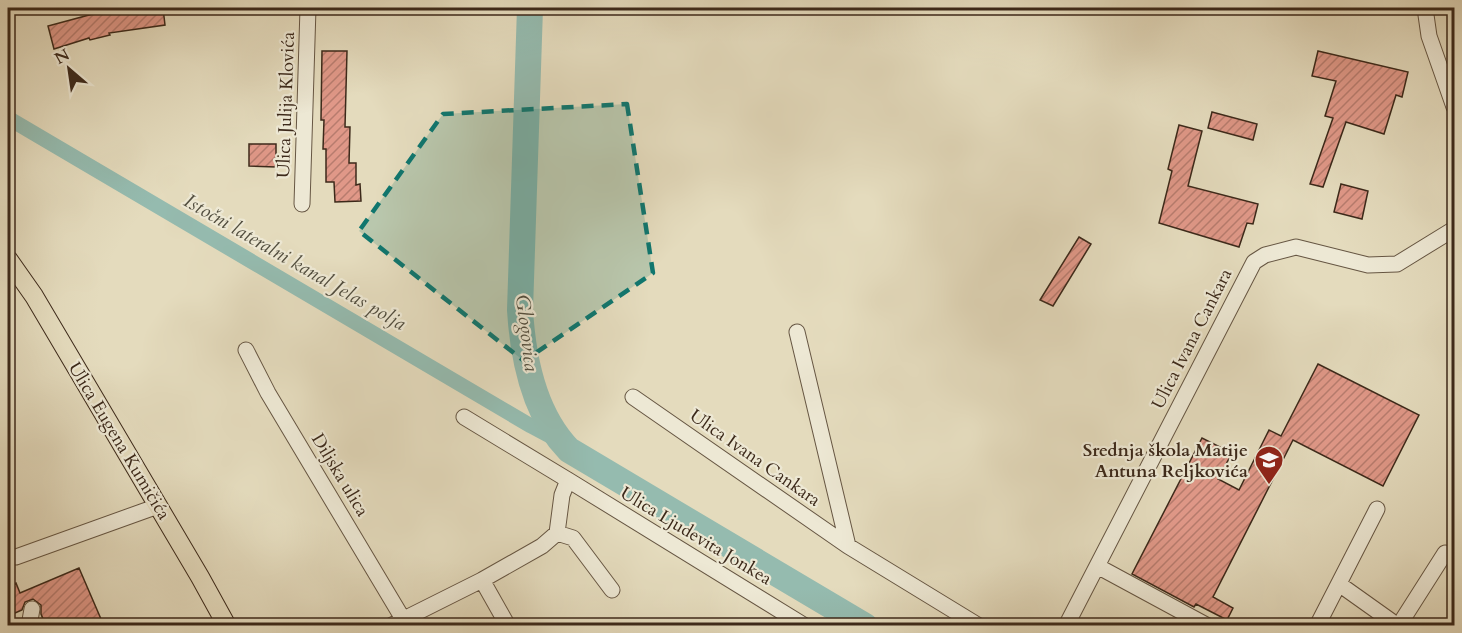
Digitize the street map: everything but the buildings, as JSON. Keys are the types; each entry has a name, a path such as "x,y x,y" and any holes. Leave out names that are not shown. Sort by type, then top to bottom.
{"main road":[{"name":"Ulica Eugena Kumičića","path":"8,259 34,296 227,626"}],"street":[{"name":"Ulica Julija Klovića","path":"302,204 308,8"},
{"path":"1425,8 1429,36 1455,107"},
{"name":"Ulica Ivana Cankara","path":"1066,626 1254,262 1265,255 1296,247 1368,265 1397,264 1455,229"},
{"path":"797,332 848,546"},
{"name":"Diljska ulica","path":"246,350 397,622 482,580 542,546 557,533"},
{"name":"Ulica Ivana Cankara","path":"633,397 848,546 979,626"},
{"name":"Ulica Ljudevita Jonkea","path":"464,417 805,626"},
{"path":"568,480 562,495 557,533 573,538 612,590"},
{"path":"16,557 158,506"},
{"path":"1317,626 1377,509"},
{"path":"1339,584 1398,623 1445,552"},
{"path":"1097,566 1208,626"},
{"path":"482,580 508,626"},
{"path":"28,626 32,609"}],"highlighted area":[{"path":"627,104 653,273 524,361 359,231 443,114"}],"waterway":[{"name":"Glogovica","path":"530,8 520,310 528,366 539,403 547,420 569,450 865,626"},
{"name":"Istočni lateralni kanal Jelas polja","path":"8,118 561,442"}],"place":[{"name":"Srednja škola Matije Antuna Reljkovića","path":"1269,486"}]}
